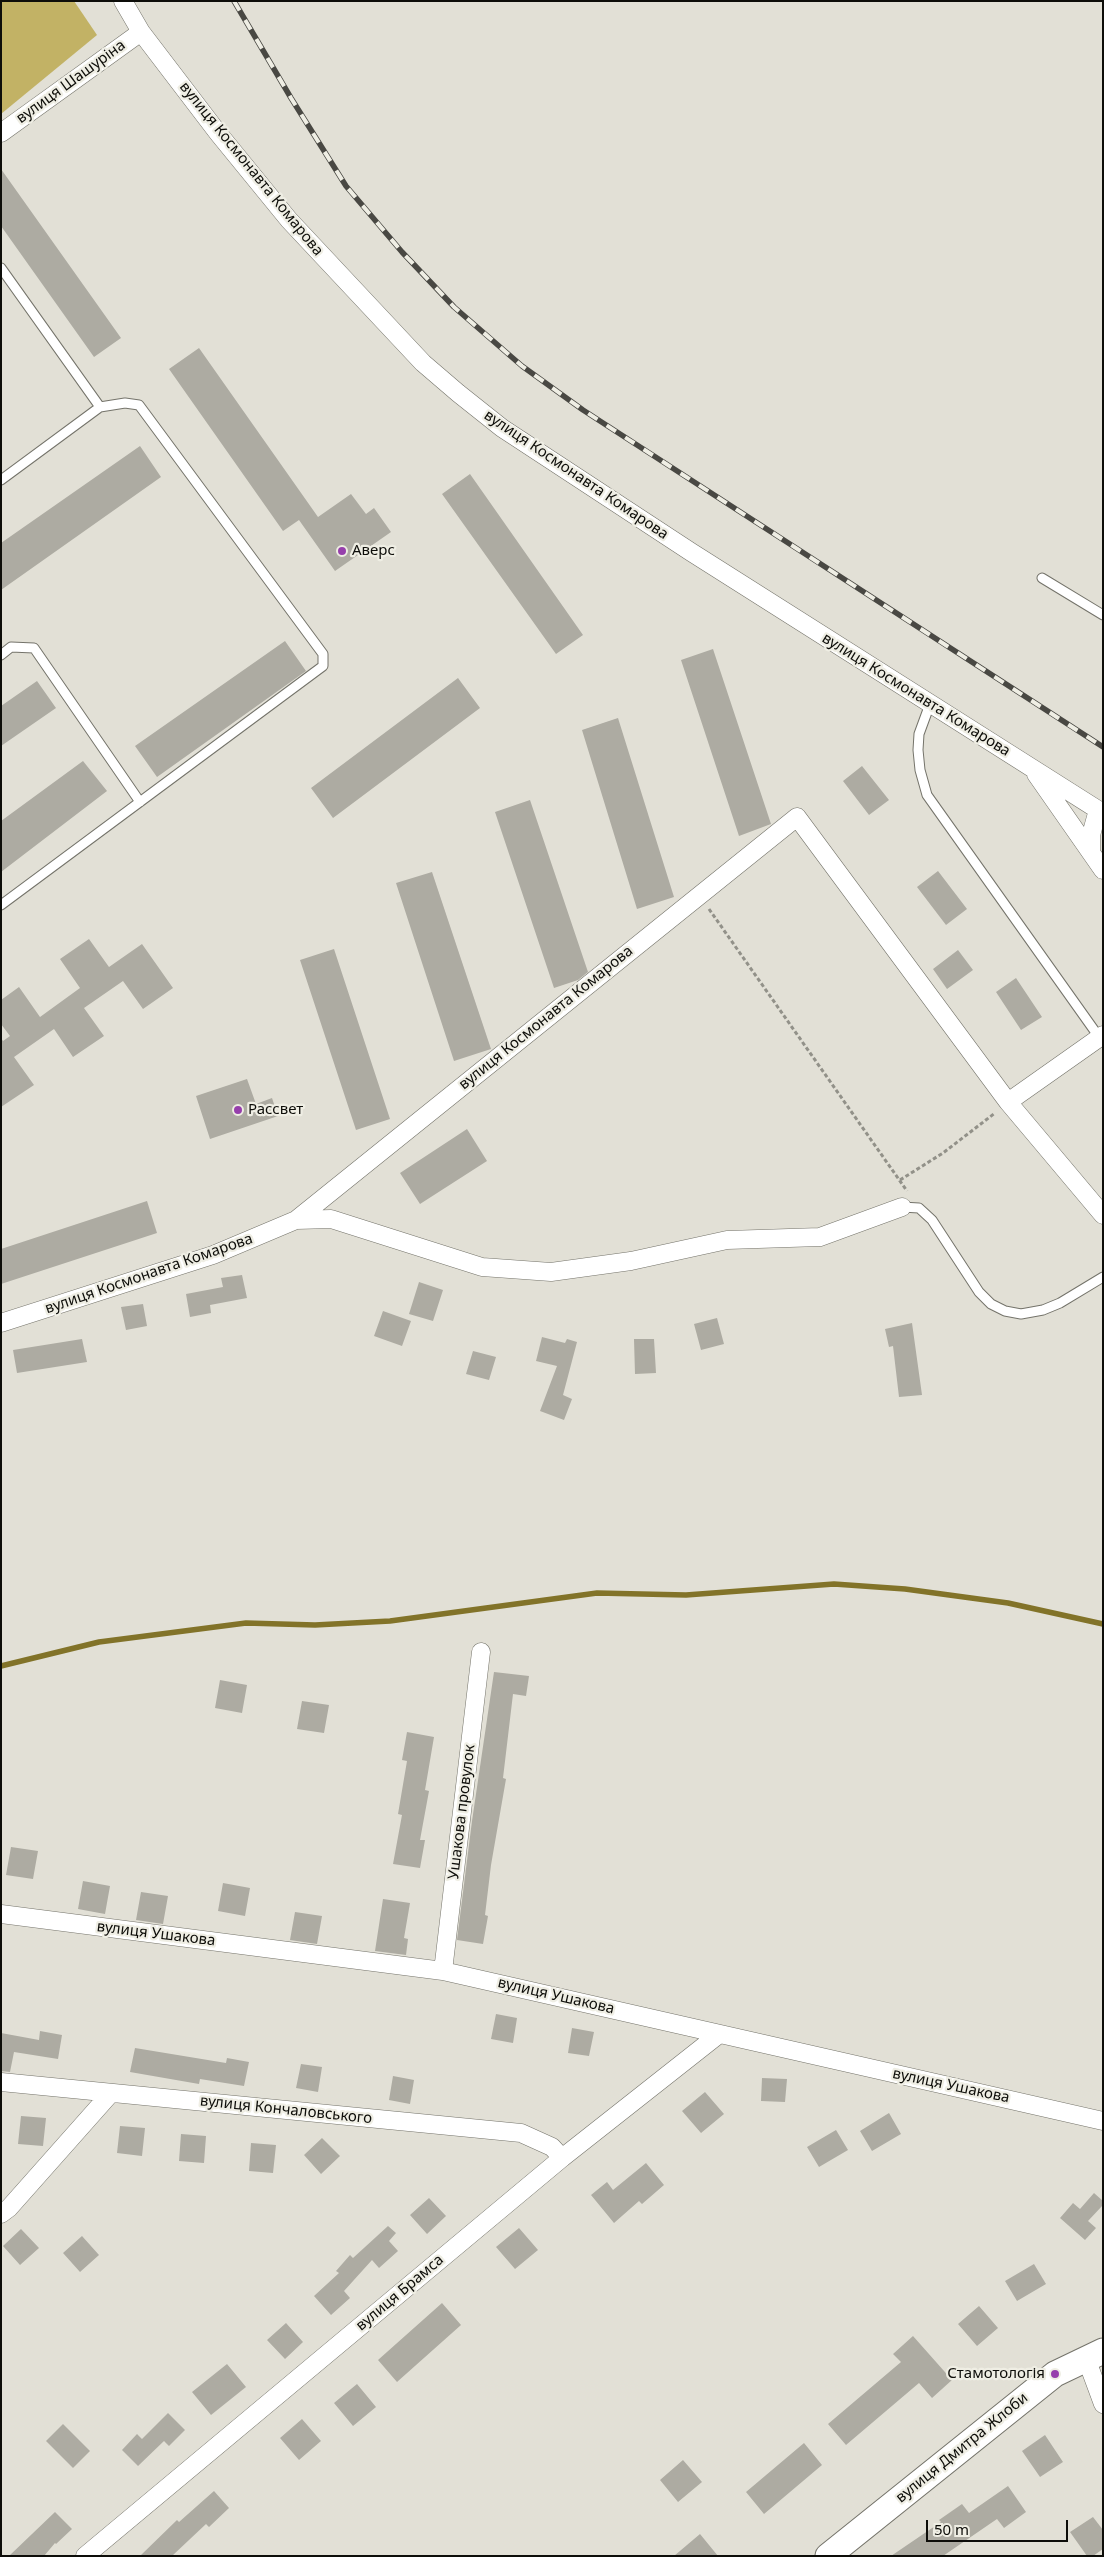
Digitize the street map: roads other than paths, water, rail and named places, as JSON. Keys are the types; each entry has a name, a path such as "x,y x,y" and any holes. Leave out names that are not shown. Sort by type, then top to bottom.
{"main road":[{"name":"вулиця Дмитра Жлоби","path":"828,2556 1055,2374 1095,2355"}],"street":[{"name":"вулиця Космонавта Комарова","path":"123,1 141,32 218,133 289,220 430,369 502,428 691,552 1030,767 1101,808"},
{"name":"вулиця Шашуріна","path":"1,133 141,32"},
{"path":"1030,767 1103,870"},
{"path":"1091,852 1091,834 1101,808"},
{"name":"вулиця Космонавта Комарова","path":"1,1323 213,1255 296,1220 797,817 1008,1102"},
{"path":"1101,1036 1008,1102 1103,1214"},
{"name":"вулиця Космонавта Комарова","path":"296,1220 331,1219 482,1267 551,1272 631,1261 727,1240 820,1237 911,1208"},
{"name":"Ушакова провулок","path":"443,1971 482,1652"},
{"name":"вулиця Ушакова","path":"1,1914 443,1971 596,2004 718,2035 1103,2121"},
{"name":"вулиця Брамса","path":"85,2556 562,2158 718,2035"},
{"name":"вулиця Кончаловського","path":"1,2082 521,2133 552,2147 562,2158"},
{"path":"1,2214 9,2208 111,2093"},
{"path":"1095,2355 1103,2404"}],"lane":[{"path":"1,268 100,407"},
{"path":"1,480 100,407 125,403 139,405 323,654 323,666 1,905"},
{"path":"1042,578 1103,615"},
{"path":"1,655 12,647 34,648 140,802"},
{"path":"930,704 919,734 918,750 920,770 927,795 1101,1036"},
{"path":"911,1208 932,1220 979,1292 991,1304 1005,1311 1021,1314 1043,1310 1060,1303 1103,1277"}],"waterway":[{"path":"1,1666 99,1642 246,1623 315,1625 390,1621 597,1593 686,1595 834,1584 905,1589 1008,1603 1103,1624"}],"railway":[{"path":"234,1 346,186 402,252 454,307 522,366 583,410 1103,747"}],"place":[{"name":"Аверс","path":"342,551"},
{"name":"Рассвет","path":"238,1110"},
{"name":"Стамотологія","path":"1055,2374"}]}
